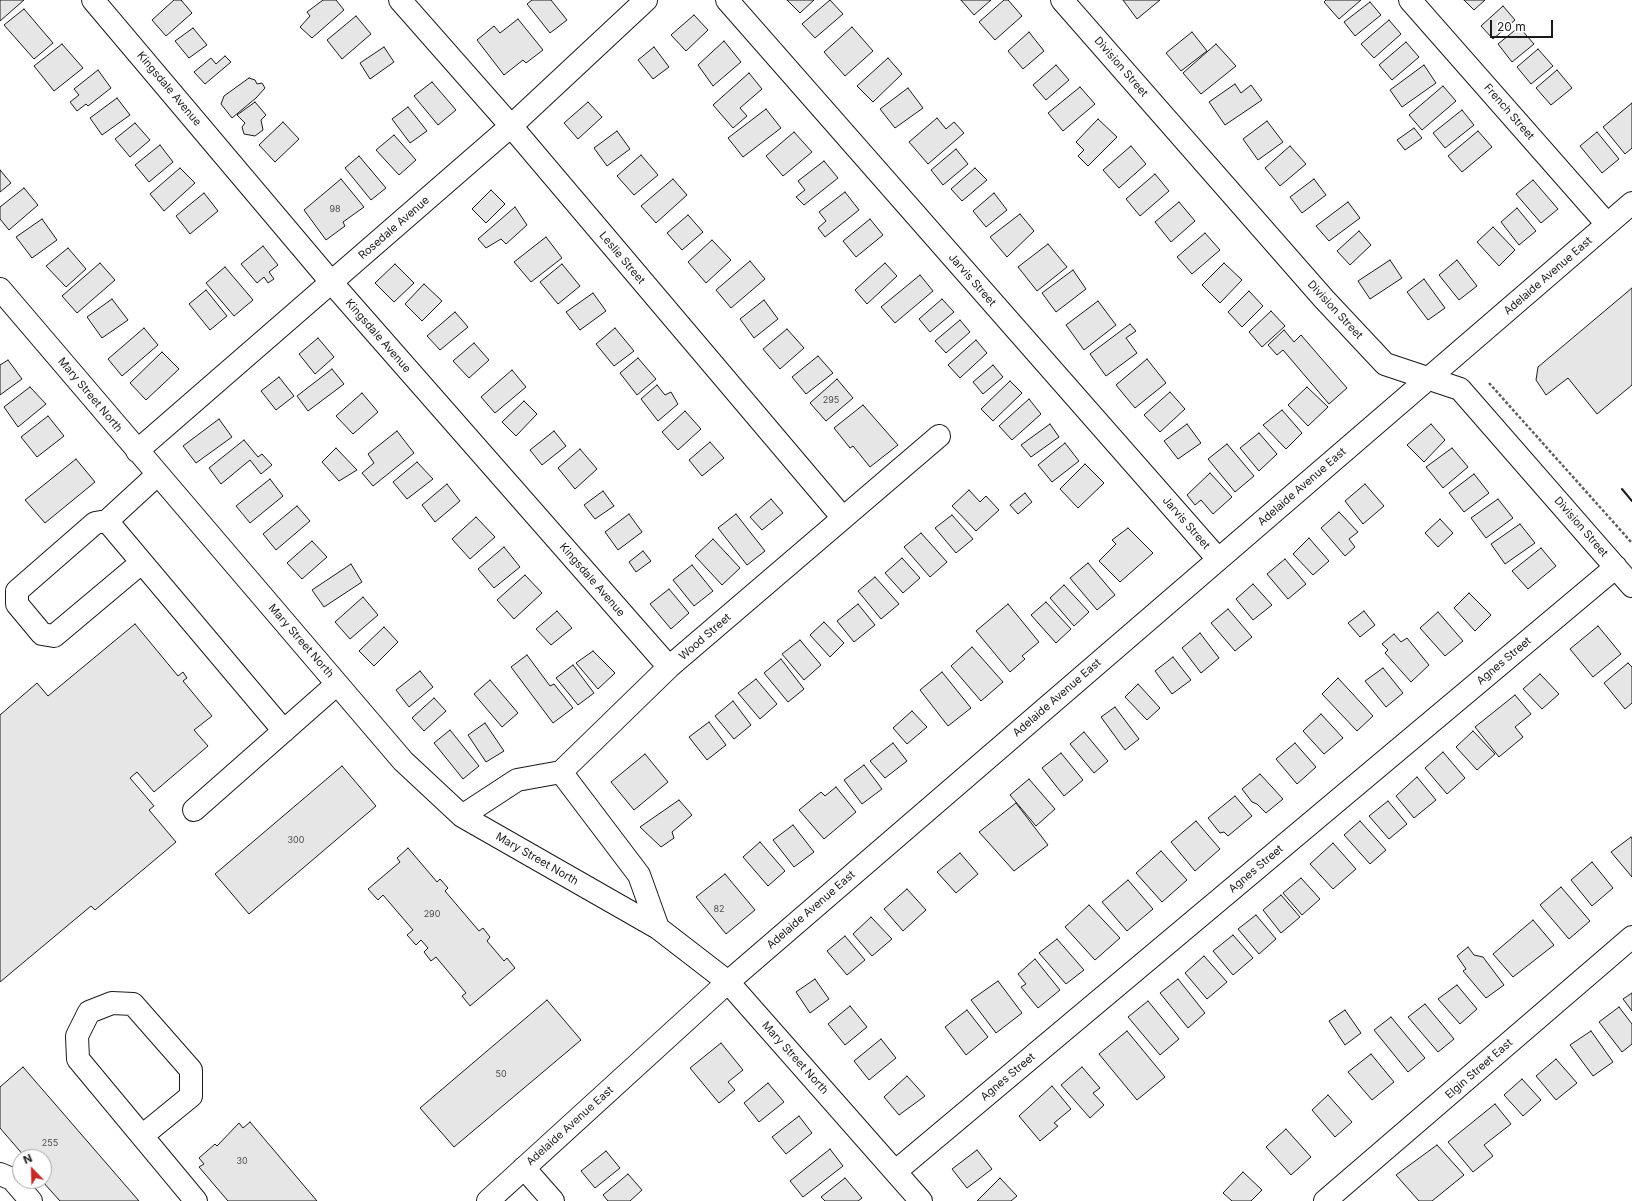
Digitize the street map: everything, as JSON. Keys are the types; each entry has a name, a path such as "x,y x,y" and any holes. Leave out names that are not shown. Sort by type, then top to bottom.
{"street":[{"name":"Kingsdale Avenue","path":"93,0 332,283 669,667"},
{"name":"Leslie Street","path":"400,0 510,126 843,518"},
{"name":"Rosedale Avenue","path":"137,451 332,283 510,126 646,0"},
{"name":"Jarvis Street","path":"727,0 1218,559"},
{"name":"Division Street","path":"1062,0 1324,299 1386,364 1460,389 1632,586"},
{"name":"French Street","path":"1410,0 1607,224"},
{"name":"Adelaide Avenue East","path":"488,1201 728,982 1632,203"},
{"name":"Mary Street North","path":"0,289 403,761 462,816 658,928 728,982 921,1201"},
{"name":"Wood Street","path":"561,772 669,667 939,436"},
{"path":"141,563 54,636 42,634 17,604 17,591 96,523 107,521 158,475"},
{"path":"107,521 284,731"},
{"name":"Agnes Street","path":"896,1171 1616,567"},
{"path":"194,810 337,684"},
{"path":"462,816 517,780 561,772 640,875 658,928"},
{"name":"Elgin Street East","path":"1325,1201 1632,937"},
{"path":"142,1136 191,1096 191,1070 133,1004 112,1002 89,1012 77,1036 78,1059 196,1201"},
{"path":"524,1168 552,1201"},
{"path":"0,1174 12,1179 31,1201"}],"path":[{"path":"1488,384 1632,542"}],"building":[{"path":"0,0 24,0 0,21"},
{"path":"174,0 181,0 192,13 166,36 152,20"},
{"path":"323,0 336,0 344,10 312,38 300,27 310,16 307,12"},
{"path":"532,0 551,0 567,20 550,33 527,4"},
{"path":"787,0 814,0 800,13"},
{"path":"830,0 843,14 815,38 802,24"},
{"path":"961,0 991,0 974,15"},
{"path":"1004,0 1008,0 1022,16 995,40 979,22"},
{"path":"1123,0 1160,0 1137,19"},
{"path":"1326,0 1361,0 1339,19 1324,2"},
{"path":"1464,0 1485,0 1474,10"},
{"path":"1370,2 1381,15 1355,36 1344,22"},
{"path":"1503,6 1515,20 1493,39 1481,26"},
{"path":"24,9 53,43 34,59 4,25"},
{"path":"694,15 708,30 686,51 671,35"},
{"path":"356,16 371,34 342,59 327,40"},
{"path":"518,19 543,50 526,63 523,60 504,75 477,40 494,26 500,33"},
{"path":"1389,20 1401,34 1374,58 1361,44"},
{"path":"852,27 873,51 845,76 824,52"},
{"path":"1519,27 1534,44 1512,62 1498,44"},
{"path":"193,28 207,45 189,58 175,41"},
{"path":"1029,32 1044,51 1023,69 1008,51"},
{"path":"1192,32 1207,51 1181,71 1166,53"},
{"path":"724,41 741,62 713,86 698,65"},
{"path":"1406,42 1419,57 1392,80 1379,65"},
{"path":"62,44 83,68 54,91 34,66"},
{"path":"1216,44 1236,66 1201,94 1183,73"},
{"path":"384,47 394,62 370,79 360,63"},
{"path":"654,47 669,67 653,79 638,60"},
{"path":"1538,49 1553,66 1531,84 1517,67"},
{"path":"225,56 231,62 205,84 194,72 211,58 216,64"},
{"path":"888,58 902,74 873,102 857,86"},
{"path":"1056,65 1069,80 1046,100 1033,85"},
{"path":"1424,65 1436,83 1402,107 1390,90"},
{"path":"98,70 111,88 88,106 86,104 77,111 70,102 79,95 74,89"},
{"path":"1557,70 1572,88 1551,105 1536,88"},
{"path":"749,73 762,89 740,108 747,116 733,128 713,105"},
{"path":"249,78 255,80 257,84 262,83 265,88 256,98 232,118 221,104 224,96"},
{"path":"432,82 456,110 438,125 414,96"},
{"path":"1235,84 1241,93 1251,85 1262,100 1225,125 1209,102"},
{"path":"1443,86 1456,101 1422,130 1409,115"},
{"path":"1080,87 1095,104 1063,131 1048,113"},
{"path":"908,88 923,108 895,128 880,109"},
{"path":"117,98 130,115 102,135 90,118"},
{"path":"255,102 266,115 261,120 263,130 255,136 244,134 242,127 245,123 237,115"},
{"path":"588,102 602,117 578,139 564,123"},
{"path":"1632,103 1632,148 1625,154 1603,127"},
{"path":"408,107 427,131 410,143 392,119"},
{"path":"766,109 781,128 743,157 728,138"},
{"path":"1462,110 1474,125 1445,148 1433,133"},
{"path":"937,118 946,129 954,122 964,133 928,164 909,142"},
{"path":"1098,119 1117,137 1088,166 1078,156 1084,150 1076,142"},
{"path":"1267,121 1283,142 1258,160 1243,139"},
{"path":"283,122 299,139 275,162 259,145"},
{"path":"135,123 150,140 130,157 115,139"},
{"path":"1414,128 1422,138 1405,150 1397,140"},
{"path":"617,131 630,149 607,166 594,148"},
{"path":"1478,131 1492,147 1462,172 1448,156"},
{"path":"794,132 812,152 783,176 766,156"},
{"path":"1597,132 1619,159 1602,173 1580,146"},
{"path":"394,135 416,160 399,175 376,150"},
{"path":"160,145 173,162 149,182 135,165"},
{"path":"1131,146 1146,164 1119,188 1103,170"},
{"path":"1290,146 1306,164 1280,186 1265,168"},
{"path":"956,149 968,164 943,185 931,170"},
{"path":"641,155 658,175 634,195 617,176"},
{"path":"359,156 386,188 371,200 345,168"},
{"path":"824,161 838,178 804,205 796,197 805,190 798,181"},
{"path":"180,168 195,183 164,211 150,194"},
{"path":"975,168 987,180 962,201 951,189"},
{"path":"0,170 11,183 0,192"},
{"path":"1155,174 1169,191 1140,216 1126,199"},
{"path":"341,179 364,207 343,222 345,226 326,240 304,210"},
{"path":"673,179 687,195 656,223 641,206"},
{"path":"1314,179 1326,195 1302,213 1290,197"},
{"path":"1533,180 1558,209 1541,223 1516,194"},
{"path":"24,188 38,205 9,230 0,219 0,207"},
{"path":"491,190 505,204 486,223 472,209"},
{"path":"845,192 859,210 825,237 818,228 826,221 819,212"},
{"path":"204,193 218,211 190,234 176,216"},
{"path":"994,193 1007,210 986,227 973,211"},
{"path":"1179,202 1195,221 1171,242 1155,222"},
{"path":"1348,202 1360,218 1329,241 1316,226"},
{"path":"515,207 527,225 506,244 501,239 486,248 478,239"},
{"path":"1517,208 1536,231 1519,245 1501,222"},
{"path":"1020,214 1034,231 1007,257 990,237"},
{"path":"688,215 703,232 682,250 667,233"},
{"path":"42,219 57,240 32,258 16,237"},
{"path":"870,219 883,235 856,257 843,241"},
{"path":"1493,227 1515,250 1499,266 1477,242"},
{"path":"1359,231 1371,245 1350,265 1337,251"},
{"path":"1205,233 1220,250 1192,274 1177,257"},
{"path":"546,237 562,258 531,282 514,262"},
{"path":"712,240 731,260 706,283 688,262"},
{"path":"1048,244 1067,267 1037,291 1018,267"},
{"path":"263,246 278,265 269,272 274,279 268,283 264,277 257,283 241,264"},
{"path":"68,248 86,269 66,287 46,266"},
{"path":"1390,260 1402,278 1370,299 1358,281"},
{"path":"1457,260 1477,286 1459,300 1439,275"},
{"path":"750,261 765,279 731,308 716,290"},
{"path":"100,263 115,280 77,313 62,296"},
{"path":"885,263 897,276 867,304 855,290"},
{"path":"1224,263 1242,280 1220,303 1202,285"},
{"path":"395,264 414,283 394,302 375,283"},
{"path":"562,264 580,286 558,304 540,282"},
{"path":"225,267 253,300 234,316 206,283"},
{"path":"1073,270 1086,289 1056,312 1042,293"},
{"path":"920,275 933,291 895,323 881,307"},
{"path":"1424,279 1445,308 1428,320 1407,292"},
{"path":"424,284 442,301 422,321 405,304"},
{"path":"1632,288 1632,385 1597,414 1568,378 1546,395 1536,380 1538,367"},
{"path":"206,290 227,316 210,330 189,304"},
{"path":"1249,291 1263,306 1242,327 1228,312"},
{"path":"593,293 606,311 580,330 566,312"},
{"path":"112,299 128,320 102,338 87,317"},
{"path":"942,299 954,312 930,332 919,319"},
{"path":"764,300 778,319 754,338 740,319"},
{"path":"1098,301 1116,325 1084,350 1066,325"},
{"path":"1271,311 1285,326 1262,347 1249,332"},
{"path":"455,312 468,327 440,350 427,336"},
{"path":"960,320 970,332 946,353 935,341"},
{"path":"1130,324 1136,331 1126,338 1137,353 1106,376 1090,354"},
{"path":"144,328 158,345 122,376 108,359"},
{"path":"615,328 634,351 614,366 596,344"},
{"path":"787,329 804,348 780,369 763,349"},
{"path":"1284,330 1294,342 1301,335 1347,388 1329,404 1283,350 1277,355 1268,345"},
{"path":"318,338 334,357 315,374 299,354"},
{"path":"976,340 987,353 960,378 948,365"},
{"path":"474,343 489,360 469,378 453,361"},
{"path":"162,352 179,369 146,400 130,383"},
{"path":"818,356 833,373 806,394 792,377"},
{"path":"638,358 656,379 637,395 620,373"},
{"path":"1147,359 1166,383 1135,408 1116,385"},
{"path":"8,360 22,379 0,395 0,365"},
{"path":"993,365 1003,377 983,394 973,382"},
{"path":"332,369 344,384 308,411 297,396"},
{"path":"512,370 526,387 495,413 481,397"},
{"path":"279,377 294,396 276,410 261,391"},
{"path":"837,379 853,398 826,421 810,403"},
{"path":"1010,381 1022,393 993,421 981,409"},
{"path":"657,385 665,395 671,392 678,404 658,421 641,399"},
{"path":"30,387 46,404 18,427 4,407"},
{"path":"1307,387 1328,407 1308,426 1288,405"},
{"path":"1170,392 1185,409 1160,432 1144,415"},
{"path":"362,393 378,412 353,434 336,416"},
{"path":"1029,399 1041,414 1012,440 999,426"},
{"path":"524,401 537,414 516,436 502,422"},
{"path":"863,405 898,445 870,467 853,446 850,448 834,428"},
{"path":"1282,410 1302,433 1286,449 1263,425"},
{"path":"685,411 701,429 678,450 662,432"},
{"path":"48,416 64,436 37,457 21,437"},
{"path":"219,419 232,437 196,463 183,446"},
{"path":"1050,424 1059,437 1031,457 1021,445"},
{"path":"1187,424 1201,443 1178,459 1164,441"},
{"path":"1431,424 1445,440 1424,462 1407,445"},
{"path":"397,431 414,453 373,486 362,473 374,463 368,454"},
{"path":"554,431 566,446 542,465 530,450"},
{"path":"1259,433 1277,454 1259,471 1240,448"},
{"path":"244,440 258,457 262,454 272,465 261,474 250,460 221,484 209,468"},
{"path":"710,442 724,458 702,476 689,460"},
{"path":"1065,443 1079,461 1052,482 1038,465"},
{"path":"1227,444 1254,476 1235,492 1208,459"},
{"path":"336,448 357,470 339,481 322,462"},
{"path":"1452,448 1468,467 1443,488 1426,467"},
{"path":"580,449 597,469 575,489 558,468"},
{"path":"76,459 95,482 45,523 25,500"},
{"path":"417,462 433,479 407,499 393,482"},
{"path":"1085,464 1104,483 1078,508 1060,489"},
{"path":"1210,473 1232,497 1213,514 1201,500 1195,505 1187,495"},
{"path":"1474,474 1489,493 1464,512 1449,493"},
{"path":"270,479 283,496 250,523 236,506"},
{"path":"447,484 460,501 435,522 422,505"},
{"path":"1365,484 1384,506 1363,524 1345,501"},
{"path":"969,490 980,502 986,496 999,510 976,531 952,506"},
{"path":"603,491 614,506 595,519 584,505"},
{"path":"1025,493 1032,502 1018,514 1010,505"},
{"path":"771,499 783,513 762,530 750,517"},
{"path":"1498,499 1513,518 1486,538 1471,518"},
{"path":"297,506 310,521 276,550 263,534"},
{"path":"1339,512 1358,532 1349,539 1355,547 1345,556 1321,528"},
{"path":"629,514 642,532 618,550 605,532"},
{"path":"736,514 765,551 747,565 718,528"},
{"path":"952,515 973,539 956,553 935,528"},
{"path":"476,517 495,537 470,559 452,539"},
{"path":"1440,519 1453,533 1438,547 1425,533"},
{"path":"1520,524 1535,543 1505,564 1491,544"},
{"path":"1128,528 1153,553 1120,582 1099,561 1116,544 1112,540"},
{"path":"921,533 947,562 930,577 904,547"},
{"path":"1309,538 1329,561 1313,575 1293,554"},
{"path":"713,539 740,568 722,585 695,556"},
{"path":"312,541 327,557 302,579 287,563"},
{"path":"504,547 520,567 494,588 478,569"},
{"path":"1541,548 1556,566 1528,589 1512,571"},
{"path":"643,551 651,561 636,572 629,562"},
{"path":"902,558 920,578 903,593 885,573"},
{"path":"1285,559 1306,584 1288,599 1267,574"},
{"path":"1088,563 1115,595 1097,610 1070,578"},
{"path":"351,564 362,582 324,607 312,590"},
{"path":"692,565 713,591 694,606 673,580"},
{"path":"525,575 542,593 514,619 497,600"},
{"path":"875,577 899,604 881,619 858,591"},
{"path":"1253,584 1272,605 1253,620 1236,599"},
{"path":"1064,585 1089,612 1074,626 1050,598"},
{"path":"669,589 689,613 671,629 650,604"},
{"path":"1469,593 1491,615 1475,631 1454,608"},
{"path":"363,597 378,615 350,639 335,622"},
{"path":"1046,602 1071,629 1056,643 1031,615"},
{"path":"858,604 875,625 854,642 837,621"},
{"path":"1008,604 1039,642 1022,656 1025,659 1010,672 976,631"},
{"path":"1228,609 1252,637 1235,651 1211,623"},
{"path":"557,611 572,628 551,645 536,629"},
{"path":"1364,611 1375,625 1360,637 1348,623"},
{"path":"1438,612 1463,641 1445,656 1420,628"},
{"path":"824,622 844,643 830,657 810,635"},
{"path":"135,624 178,676 183,672 187,678 183,681 212,716 194,730 208,746 154,792 137,772 130,778 154,806 149,810 176,842 95,910 91,906 0,982 0,715 37,683 48,696"},
{"path":"1598,626 1621,654 1593,677 1570,649"},
{"path":"384,627 398,642 374,666 359,651"},
{"path":"1200,633 1219,658 1201,673 1182,648"},
{"path":"1394,634 1401,642 1407,638 1429,665 1411,682 1385,653 1388,650 1382,644"},
{"path":"800,640 821,665 804,680 782,654"},
{"path":"972,647 1003,682 981,701 951,666"},
{"path":"593,651 615,673 598,689 576,663"},
{"path":"527,655 550,686 554,684 573,708 553,723 511,667"},
{"path":"1173,657 1191,680 1172,694 1155,671"},
{"path":"781,659 804,689 788,702 764,673"},
{"path":"1628,663 1632,667 1632,703 1625,709 1604,683"},
{"path":"573,665 594,693 578,705 556,678"},
{"path":"1383,668 1403,693 1386,707 1365,681"},
{"path":"420,671 433,687 409,707 396,690"},
{"path":"942,672 971,708 948,726 920,690"},
{"path":"1540,674 1559,694 1542,709 1523,689"},
{"path":"1338,678 1373,716 1357,731 1322,694"},
{"path":"756,679 777,704 760,719 738,693"},
{"path":"490,680 518,713 502,727 474,694"},
{"path":"1138,684 1160,708 1147,720 1125,697"},
{"path":"1515,695 1531,714 1515,727 1523,737 1499,757 1475,727"},
{"path":"434,698 446,711 424,731 412,718"},
{"path":"733,701 751,725 734,739 715,716"},
{"path":"1115,707 1139,739 1125,750 1101,717"},
{"path":"912,711 927,727 907,744 893,728"},
{"path":"1321,714 1343,738 1324,754 1303,731"},
{"path":"709,722 726,745 707,760 689,737"},
{"path":"485,723 504,751 486,762 468,735"},
{"path":"450,730 479,766 463,779 434,743"},
{"path":"1473,731 1495,754 1477,770 1456,747"},
{"path":"1084,732 1108,761 1094,773 1070,744"},
{"path":"893,743 907,761 885,778 870,761"},
{"path":"1295,743 1316,767 1297,784 1276,759"},
{"path":"1443,752 1465,778 1447,794 1425,768"},
{"path":"1061,753 1083,780 1064,796 1042,768"},
{"path":"645,754 668,782 634,810 611,782"},
{"path":"864,765 882,789 862,804 844,780"},
{"path":"342,766 376,806 249,914 215,874"},
{"path":"1260,774 1283,799 1266,813 1257,804 1252,802 1242,789"},
{"path":"1417,777 1436,800 1414,818 1396,796"},
{"path":"1029,779 1055,809 1036,826 1010,795"},
{"path":"836,787 856,812 824,839 799,810 821,792 825,796"},
{"path":"1235,796 1252,816 1228,836 1224,832 1220,833 1208,818"},
{"path":"679,800 692,815 672,832 674,838 661,847 640,827"},
{"path":"1388,801 1407,824 1389,839 1369,816"},
{"path":"1016,803 1048,845 1014,871 979,832"},
{"path":"1196,821 1220,849 1195,871 1171,842"},
{"path":"1360,821 1386,850 1370,864 1344,835"},
{"path":"793,825 814,852 794,867 773,840"},
{"path":"1631,837 1632,839 1632,877 1611,852"},
{"path":"760,842 785,871 768,886 743,857"},
{"path":"1333,843 1356,869 1333,889 1310,864"},
{"path":"408,848 437,882 440,879 448,888 445,891 479,931 483,928 490,937 487,941 504,961 507,958 515,968 470,1006 462,996 466,993 436,957 431,961 424,952 428,948 421,940 416,945 407,935 413,930 383,895 378,900 368,889 400,862 397,858"},
{"path":"1161,851 1187,880 1162,902 1136,873"},
{"path":"960,853 978,874 956,893 937,872"},
{"path":"1592,862 1613,888 1592,906 1571,880"},
{"path":"725,874 755,910 726,934 696,897"},
{"path":"1301,878 1320,899 1302,915 1283,893"},
{"path":"1128,880 1153,909 1127,931 1102,902"},
{"path":"1561,887 1590,921 1569,939 1540,905"},
{"path":"907,889 926,910 903,931 884,909"},
{"path":"1281,895 1300,917 1281,933 1263,910"},
{"path":"1089,905 1120,938 1095,960 1065,927"},
{"path":"1256,915 1276,939 1259,954 1238,929"},
{"path":"871,917 892,939 872,956 853,934"},
{"path":"1533,920 1554,945 1513,977 1493,954"},
{"path":"1233,935 1253,958 1233,975 1213,951"},
{"path":"845,936 865,960 847,975 827,951"},
{"path":"1057,939 1084,970 1066,984 1039,953"},
{"path":"1468,947 1474,955 1483,957 1504,985 1486,998 1463,971 1466,969 1457,956"},
{"path":"1204,956 1227,982 1207,999 1185,973"},
{"path":"1035,959 1060,990 1038,1008 1021,987 1026,984 1018,974"},
{"path":"815,979 829,999 810,1013 796,992"},
{"path":"1178,979 1205,1013 1188,1028 1160,993"},
{"path":"998,981 1022,1013 996,1033 971,1000"},
{"path":"1457,985 1477,1009 1460,1024 1438,999"},
{"path":"1632,993 1632,1011 1623,999"},
{"path":"547,1000 581,1040 454,1147 420,1108"},
{"path":"1148,1001 1179,1039 1160,1055 1128,1017"},
{"path":"1425,1004 1454,1039 1438,1052 1408,1017"},
{"path":"850,1006 867,1027 845,1045 828,1024"},
{"path":"1619,1007 1632,1024 1632,1044 1622,1052 1599,1022"},
{"path":"967,1010 988,1037 966,1055 945,1027"},
{"path":"1345,1010 1361,1033 1345,1045 1329,1021"},
{"path":"1391,1017 1425,1058 1408,1072 1374,1030"},
{"path":"1127,1031 1165,1077 1137,1100 1099,1054"},
{"path":"1591,1031 1613,1062 1593,1076 1570,1045"},
{"path":"881,1039 896,1058 869,1080 854,1061"},
{"path":"721,1043 743,1070 728,1082 735,1090 719,1103 690,1068"},
{"path":"1371,1054 1394,1082 1372,1100 1348,1072"},
{"path":"1556,1059 1577,1083 1556,1100 1536,1076"},
{"path":"23,1067 139,1201 60,1201 49,1189 52,1189 52,1149 18,1149 0,1128 0,1087"},
{"path":"1082,1067 1100,1088 1093,1093 1104,1105 1090,1118 1061,1085"},
{"path":"907,1076 925,1096 899,1115 884,1097"},
{"path":"1522,1079 1541,1100 1523,1116 1504,1095"},
{"path":"768,1083 784,1102 759,1122 744,1103"},
{"path":"1052,1086 1071,1109 1054,1123 1058,1126 1040,1141 1019,1116"},
{"path":"1328,1095 1352,1122 1335,1137 1312,1110"},
{"path":"1495,1104 1511,1124 1484,1145 1493,1156 1473,1172 1448,1142"},
{"path":"799,1116 812,1133 786,1154 772,1137"},
{"path":"250,1122 317,1201 228,1201 199,1167 204,1164 199,1158 215,1144 217,1146 239,1123 243,1128"},
{"path":"1286,1129 1311,1157 1291,1175 1266,1147"},
{"path":"1437,1145 1464,1175 1432,1201 1419,1201 1396,1175"},
{"path":"830,1149 843,1166 803,1197 790,1181"},
{"path":"977,1150 992,1169 967,1188 952,1169"},
{"path":"606,1151 620,1168 595,1188 581,1171"},
{"path":"1243,1172 1262,1190 1251,1201 1232,1201 1223,1193"},
{"path":"628,1174 642,1190 630,1201 608,1201 603,1195"},
{"path":"845,1178 862,1198 858,1201 825,1201 821,1197"},
{"path":"1000,1178 1017,1196 1011,1201 977,1201"}],"wall":[{"path":"1622,489 1632,501"}]}
